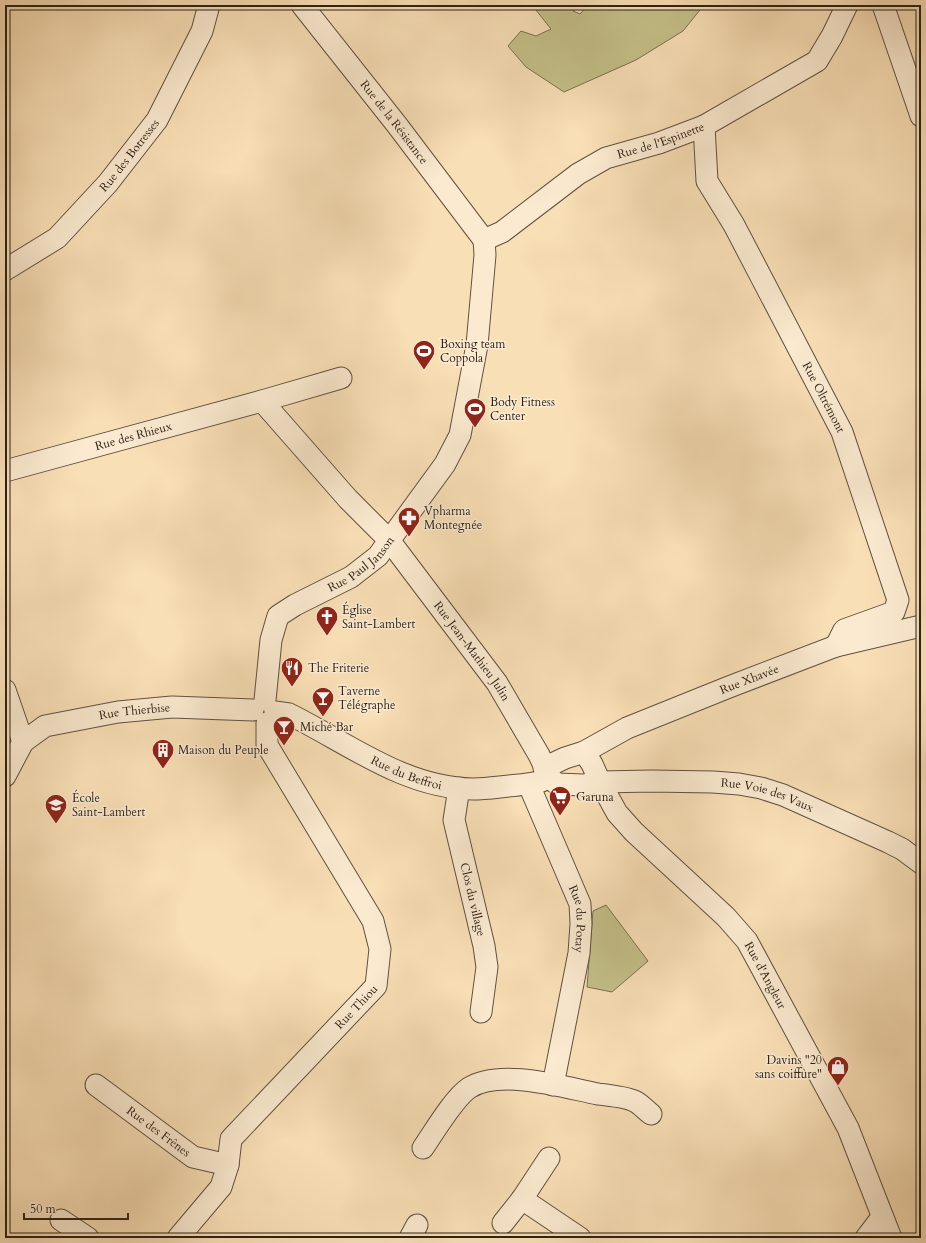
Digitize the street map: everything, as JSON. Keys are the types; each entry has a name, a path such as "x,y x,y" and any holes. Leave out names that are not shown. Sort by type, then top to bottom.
{"street":[{"name":"Rue des Botresses","path":"5,270 57,238 108,183 157,120 202,31 209,5"},
{"name":"Rue de la Résistance","path":"302,5 398,124 484,240"},
{"name":"Rue de l'Espinette","path":"484,240 502,232 578,174 606,158 659,143 704,126 817,61 832,36 847,5"},
{"path":"882,5 921,116"},
{"name":"Rue Oltrémont","path":"704,126 707,181 734,225 842,432 898,600 894,612 844,630 836,646"},
{"name":"Rue Paul Janson","path":"278,616 295,605 351,577 378,556 445,464 460,435 477,345 485,255 484,240"},
{"name":"Rue des Rhieux","path":"5,471 341,378"},
{"path":"262,401 348,499 389,540"},
{"name":"Rue Jean-Mathieu Julin","path":"389,540 497,683 539,755 550,777"},
{"name":"Rue Thiou","path":"178,1238 221,1187 228,1165 231,1139 376,986 380,949 373,921 267,745 265,711 271,640 278,616"},
{"name":"Rue Xhavée","path":"584,752 627,728 836,646 921,626"},
{"path":"5,690 23,742"},
{"name":"Rue Thierbise","path":"6,771 23,742 46,726 118,712 172,707 265,711"},
{"name":"Rue du Beffroi","path":"265,711 289,714 382,765 418,779 450,788 474,789 529,785 550,777 565,758 584,752"},
{"name":"Rue d'Angleur","path":"584,752 592,764 617,813 634,832 726,917 746,941 848,1128 882,1218 892,1238"},
{"name":"Rue du Beffroi","path":"550,777 583,785 600,782"},
{"name":"Rue Voie des Vaux","path":"600,782 713,782 739,784 761,788 783,795 888,842 902,849 921,863"},
{"name":"Rue du Potay","path":"529,785 580,904 581,924 579,953 553,1085"},
{"name":"Clos du village","path":"459,788 454,820 484,946 487,967 481,1012"},
{"path":"423,1148 460,1095 470,1087 482,1082 496,1079 513,1079 553,1085 633,1100 651,1114"},
{"name":"Rue des Frênes","path":"96,1085 193,1157 228,1165"},
{"path":"503,1222 522,1199 549,1158"},
{"path":"522,1199 580,1238"},
{"path":"866,1238 882,1218"},
{"path":"61,1220 88,1238"}],"shaded area":[{"path":"532,5 580,5 573,11 580,14 588,5 704,5 683,31 636,60 564,92 526,67 508,46 521,31 536,36 551,29"},
{"path":"606,905 648,961 612,992 587,987 593,911"}],"place":[{"name":"Boxing team Coppola","path":"424,370"},
{"name":"Body Fitness Center","path":"475,428"},
{"name":"Vpharma Montegnée","path":"409,538"},
{"name":"Église Saint-Lambert","path":"327,636"},
{"name":"The Friterie","path":"292,688"},
{"name":"Taverne Télégraphe","path":"323,718"},
{"name":"Miché Bar","path":"284,746"},
{"name":"Maison du Peuple","path":"163,770"},
{"name":"Garuna","path":"560,816"},
{"name":"École Saint-Lambert","path":"56,824"},
{"name":"Davins \"20 sans coiffure\"","path":"838,1086"}]}
